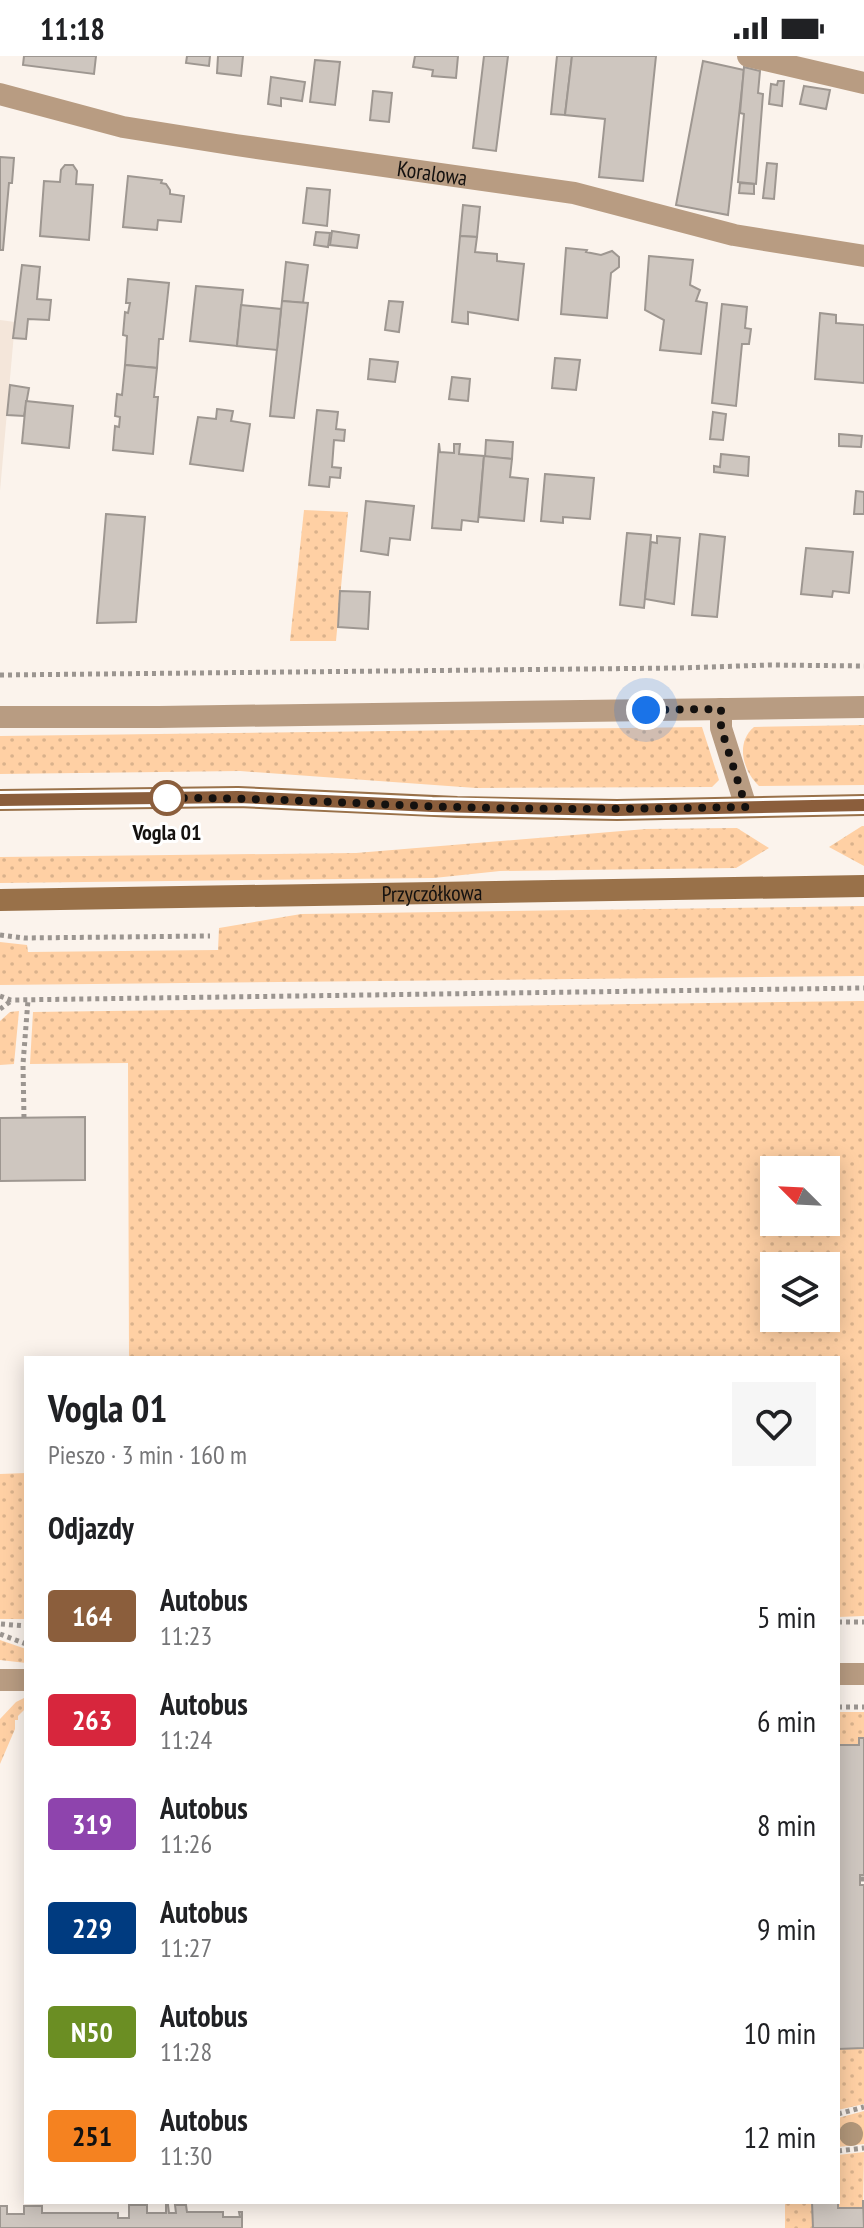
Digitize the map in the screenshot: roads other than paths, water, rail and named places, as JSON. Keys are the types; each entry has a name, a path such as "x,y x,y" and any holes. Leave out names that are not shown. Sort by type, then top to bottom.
{"main road":[{"path":"0,800 238,797 617,810 864,805"},
{"name":"Przyczółkowa","path":"0,900 864,886"}],"street":[{"path":"752,56 864,83"},
{"name":"Koralowa","path":"0,94 123,127 574,193 734,235 864,256"},
{"path":"0,717 145,718 864,707"},
{"path":"721,709 721,728 746,807"},
{"path":"840,1674 864,1674"},
{"path":"0,1680 24,1680"}],"place":[{"name":"Vogla 01","path":"167,798"}]}
